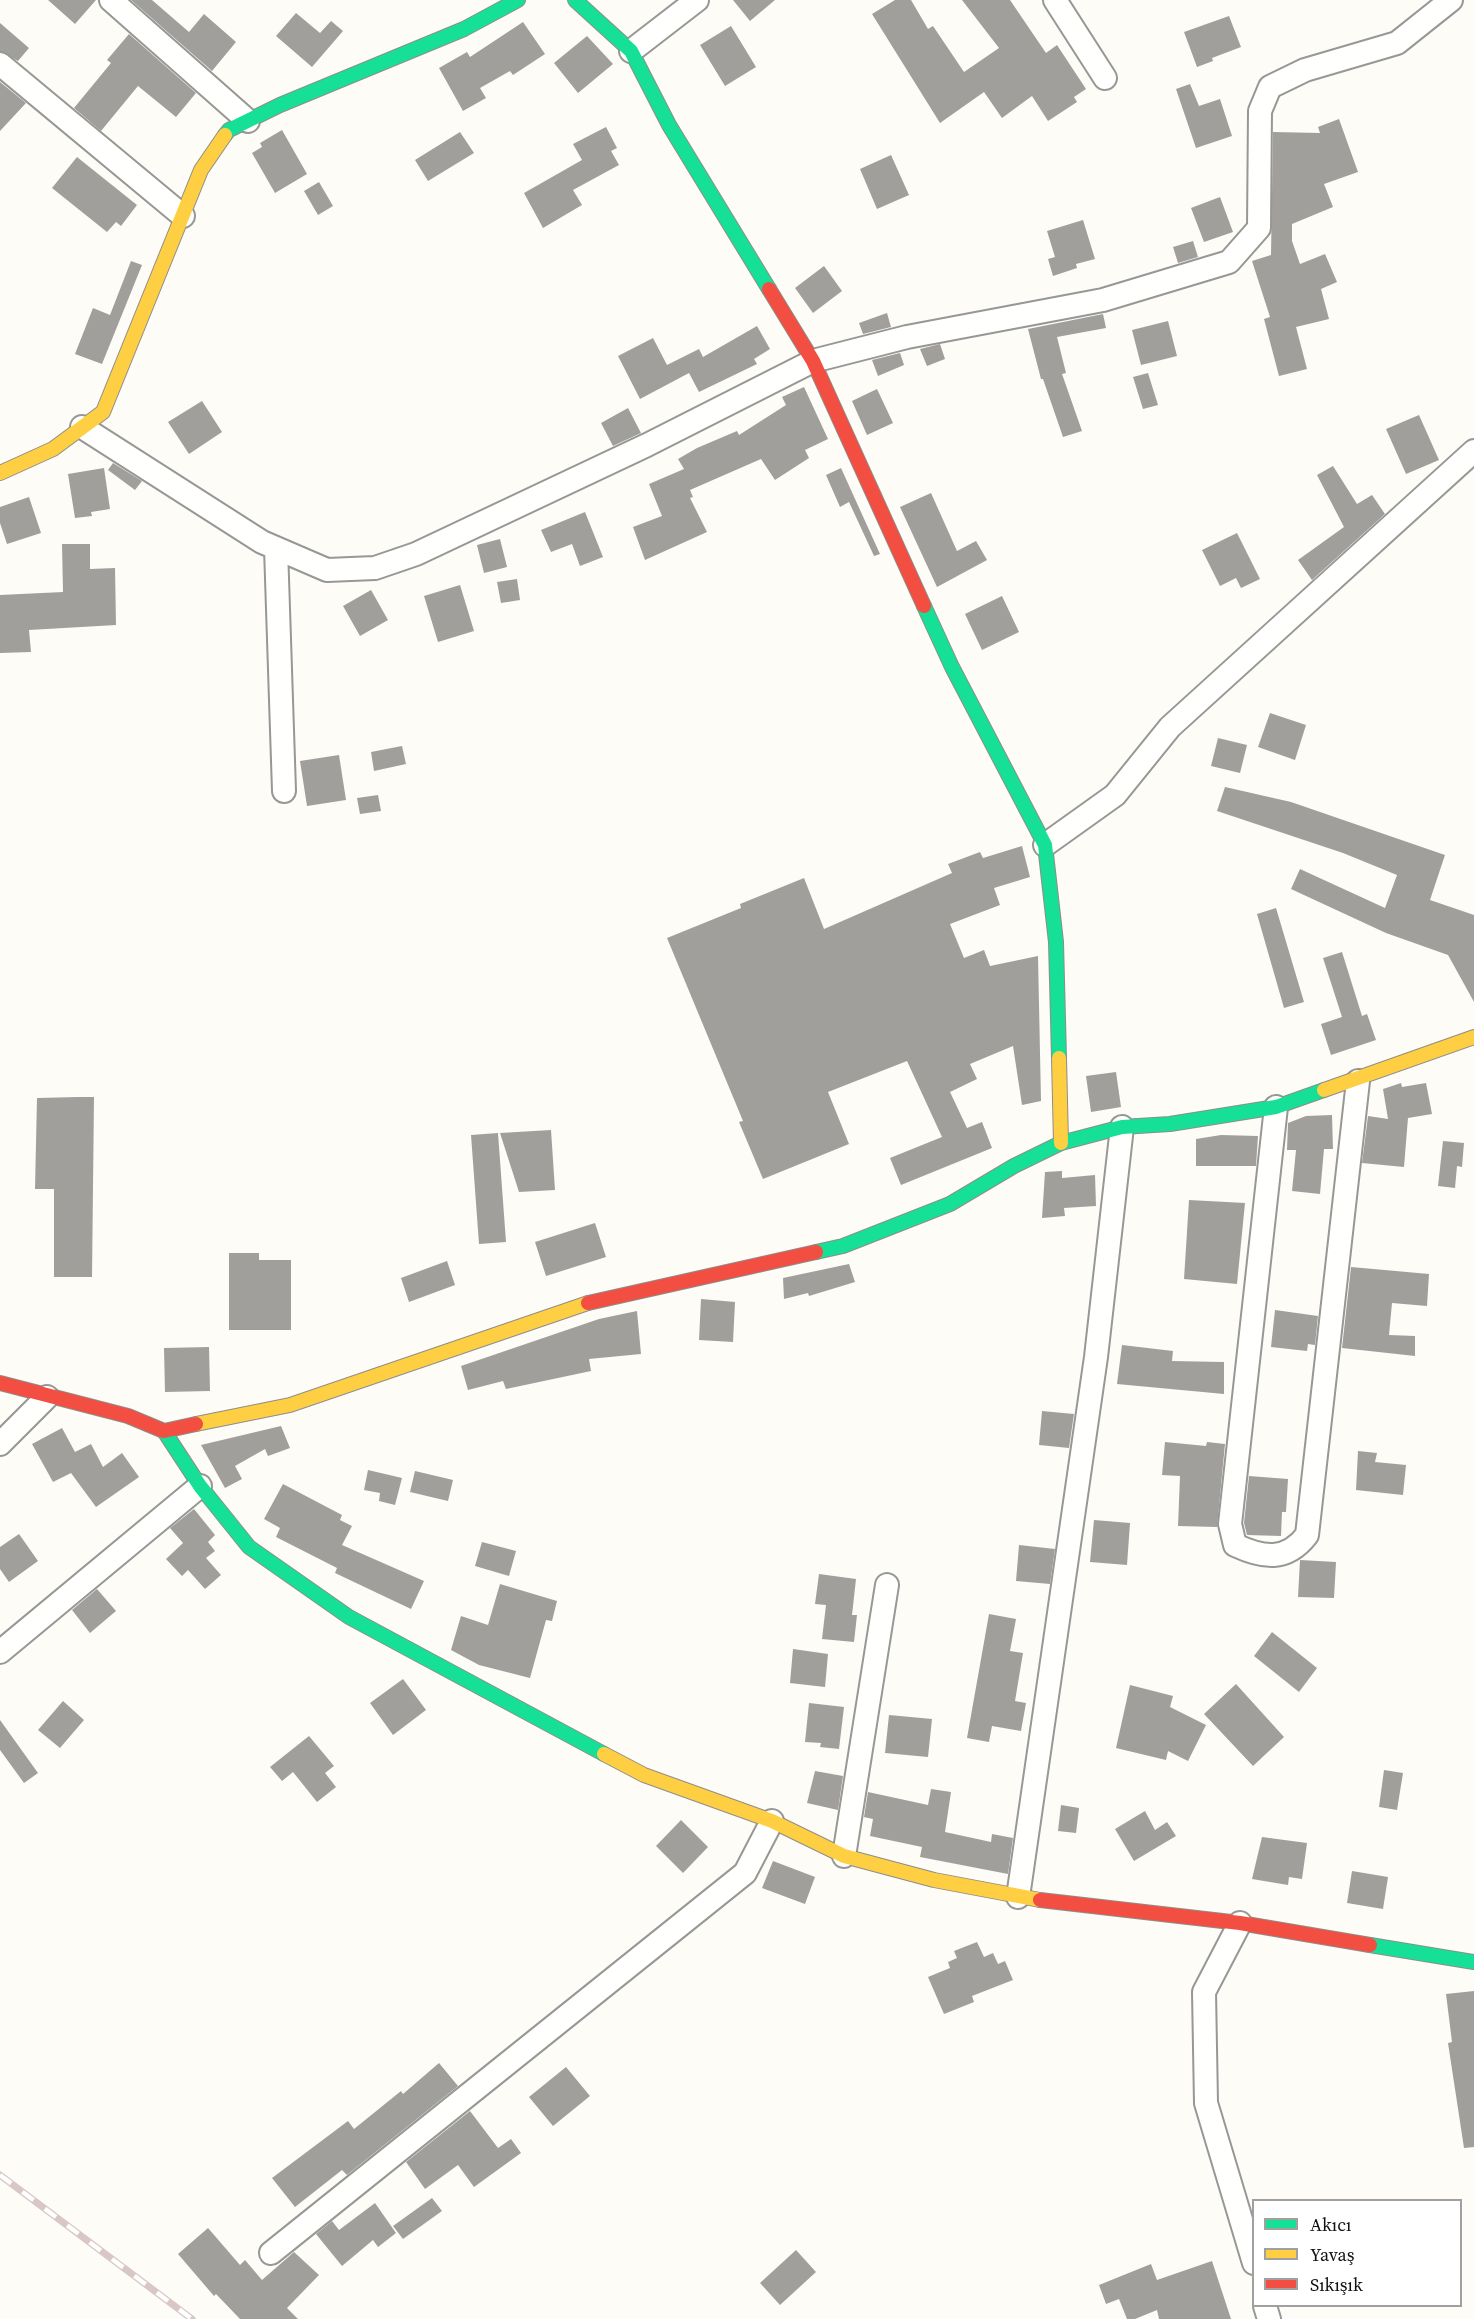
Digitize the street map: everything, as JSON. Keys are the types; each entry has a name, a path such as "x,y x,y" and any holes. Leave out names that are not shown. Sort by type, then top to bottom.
{"street":[{"path":"111,0 248,121"},
{"path":"0,472 53,449 103,412 201,170 229,130 464,29 513,5 518,0"},
{"path":"575,0 631,51 669,125 813,361 952,667 1045,845 1056,942 1061,1143"},
{"path":"631,51 696,0"},
{"path":"1055,0 1105,78"},
{"path":"82,427 262,542 327,570 375,568 416,554 647,445 813,361 907,337 1103,300 1229,262 1259,228 1260,111 1270,87 1305,70 1397,43 1451,0"},
{"path":"0,64 183,216"},
{"path":"1045,845 1115,795 1170,727 1474,452"},
{"path":"276,548 284,791"},
{"path":"0,1383 47,1397 128,1416 164,1431 290,1406 594,1301 843,1246 950,1204 1014,1166 1061,1143 1122,1128 1170,1124 1276,1107 1358,1081 1474,1037"},
{"path":"1276,1107 1230,1524 1235,1545 1266,1556 1281,1554 1298,1546 1307,1534 1358,1081"},
{"path":"1018,1897 1096,1357 1122,1128"},
{"path":"0,1444 47,1397"},
{"path":"164,1431 200,1486 249,1547 348,1617 644,1775 772,1821 844,1856 934,1880 1018,1897 1240,1923 1474,1962"},
{"path":"0,1652 200,1486"},
{"path":"844,1856 887,1585"},
{"path":"271,2253 745,1873 772,1821"},
{"path":"1240,1923 1204,1992 1206,2103 1252,2256"}],"building":[{"path":"48,0 96,0 75,24"},
{"path":"131,0 152,0 189,32 204,14 236,42 212,71"},
{"path":"733,0 775,0 750,21"},
{"path":"895,0 911,0 928,29 933,26 964,72 999,48 962,0 1010,0 1046,53 1057,45 1086,89 1074,97 1077,102 1048,121 1032,96 1002,118 984,92 940,123 872,14"},
{"path":"296,13 320,33 331,21 343,31 312,67 276,36"},
{"path":"1229,16 1241,47 1212,58 1213,61 1197,67 1184,32"},
{"path":"523,22 545,54 513,75 510,71 480,88 486,98 463,111 439,68 467,52 470,57"},
{"path":"0,23 29,48 18,61 0,51"},
{"path":"731,26 756,67 725,86 700,45"},
{"path":"129,34 196,93 176,117 138,86 101,131 74,108 111,63 107,60"},
{"path":"587,36 613,64 578,93 554,63"},
{"path":"0,82 26,103 0,131"},
{"path":"1190,84 1199,106 1220,99 1232,136 1196,148 1176,89"},
{"path":"1339,119 1358,172 1324,184 1333,207 1292,224 1292,241 1300,264 1325,254 1337,282 1321,289 1329,319 1296,327 1307,369 1279,376 1264,319 1270,317 1252,261 1271,255 1273,132 1320,133 1318,127"},
{"path":"606,127 617,148 611,151 619,165 573,190 582,205 543,228 524,193 582,160 573,144"},
{"path":"282,130 307,174 275,193 252,153 262,147 260,143"},
{"path":"460,132 474,153 428,181 415,160"},
{"path":"891,155 909,195 877,209 860,169"},
{"path":"77,157 137,205 121,226 116,222 107,232 52,188"},
{"path":"319,182 333,206 318,215 304,191"},
{"path":"1220,197 1233,232 1204,242 1191,208"},
{"path":"1083,220 1095,259 1076,264 1077,268 1053,276 1048,259 1055,257 1047,231"},
{"path":"1193,241 1198,257 1178,263 1173,247"},
{"path":"131,261 142,265 102,364 75,354 93,308 110,315"},
{"path":"824,266 842,291 813,313 795,288"},
{"path":"887,313 891,327 863,334 859,323"},
{"path":"1103,314 1106,328 1057,337 1066,373 1062,374 1082,431 1063,437 1043,379 1041,379 1028,329"},
{"path":"1168,321 1177,356 1141,365 1132,330"},
{"path":"757,326 770,349 754,359 757,364 699,392 689,373 640,399 618,356 653,338 667,365 699,349 703,357"},
{"path":"940,344 945,359 927,366 920,349"},
{"path":"900,353 904,365 878,376 872,360"},
{"path":"1148,373 1158,405 1143,409 1133,377"},
{"path":"804,387 828,439 805,450 809,458 775,480 761,459 690,490 693,497 690,498 707,532 645,560 633,527 662,516 649,484 684,469 678,459 697,448 737,431 739,435 786,405 782,397"},
{"path":"877,389 893,423 867,435 852,401"},
{"path":"202,401 222,432 189,454 168,422"},
{"path":"628,408 641,433 613,446 601,423"},
{"path":"1419,415 1439,460 1406,474 1386,429"},
{"path":"113,463 142,481 135,490 108,470"},
{"path":"1333,466 1357,504 1372,495 1385,514 1312,580 1298,560 1344,527 1317,475"},
{"path":"104,468 110,509 91,512 92,516 75,518 68,474"},
{"path":"841,468 880,554 874,556 849,502 840,507 826,475"},
{"path":"931,493 957,551 976,541 987,560 937,587 900,507"},
{"path":"29,497 41,533 7,544 0,523 0,507"},
{"path":"585,512 603,557 580,566 572,544 551,552 541,530"},
{"path":"1237,533 1260,579 1241,588 1236,578 1220,586 1202,550"},
{"path":"500,539 507,567 484,573 477,545"},
{"path":"62,544 90,544 90,569 115,568 116,625 29,630 31,652 0,653 0,595 63,592"},
{"path":"517,579 520,600 501,603 497,582"},
{"path":"460,585 474,631 438,642 424,596"},
{"path":"371,590 388,620 360,636 343,606"},
{"path":"1002,596 1019,632 982,650 965,614"},
{"path":"1270,713 1306,725 1295,760 1258,747"},
{"path":"1218,738 1247,745 1240,773 1211,766"},
{"path":"402,746 406,764 374,771 371,752"},
{"path":"339,755 346,800 307,806 300,761"},
{"path":"1225,787 1291,802 1445,855 1430,900 1474,915 1474,1002 1448,955 1386,933 1291,889 1300,869 1385,908 1397,875 1343,853 1217,811"},
{"path":"378,795 381,811 360,814 357,798"},
{"path":"1022,846 1030,877 994,888 1000,905 950,924 964,958 984,950 990,966 1038,956 1041,1101 1022,1105 1013,1046 970,1064 977,1079 950,1092 967,1128 982,1122 992,1148 901,1185 890,1158 942,1137 907,1061 828,1092 849,1144 763,1179 739,1122 743,1121 667,938 741,908 740,904 804,878 824,929 952,873 948,864 980,852 983,858"},
{"path":"1276,908 1304,1002 1284,1008 1257,914"},
{"path":"1342,952 1362,1016 1367,1014 1376,1040 1331,1055 1321,1024 1342,1017 1323,958"},
{"path":"1116,1072 1121,1107 1091,1112 1086,1076"},
{"path":"1401,1083 1402,1087 1426,1083 1432,1114 1408,1118 1404,1167 1362,1163 1368,1116 1388,1119 1383,1089"},
{"path":"94,1097 92,1277 54,1277 54,1189 35,1189 37,1098"},
{"path":"1332,1115 1333,1149 1324,1149 1320,1194 1292,1191 1296,1150 1287,1150 1288,1123 1306,1116"},
{"path":"551,1130 555,1190 519,1192 500,1133"},
{"path":"498,1133 506,1242 479,1244 471,1135"},
{"path":"1221,1135 1258,1136 1256,1166 1196,1166 1196,1139"},
{"path":"1443,1141 1464,1143 1462,1167 1457,1166 1455,1188 1438,1186"},
{"path":"1062,1171 1062,1178 1095,1175 1096,1206 1064,1208 1065,1216 1042,1218 1045,1172"},
{"path":"1189,1200 1245,1203 1237,1284 1184,1279"},
{"path":"595,1223 606,1257 546,1276 535,1242"},
{"path":"229,1253 259,1253 259,1260 291,1260 291,1330 229,1330"},
{"path":"447,1261 455,1285 409,1302 401,1278"},
{"path":"849,1264 855,1282 809,1296 808,1293 784,1299 783,1278"},
{"path":"1351,1267 1429,1274 1427,1306 1392,1303 1389,1335 1415,1336 1415,1356 1342,1348"},
{"path":"701,1299 735,1302 733,1342 699,1340"},
{"path":"1275,1310 1318,1316 1315,1345 1308,1344 1307,1351 1271,1347"},
{"path":"637,1311 641,1354 589,1359 591,1371 506,1389 503,1381 468,1390 461,1366 599,1319"},
{"path":"1122,1345 1173,1351 1172,1361 1224,1362 1224,1394 1117,1384"},
{"path":"209,1347 210,1391 165,1392 164,1348"},
{"path":"1042,1411 1074,1414 1069,1448 1039,1445"},
{"path":"281,1426 290,1448 268,1456 265,1449 235,1466 242,1479 225,1488 201,1445"},
{"path":"62,1428 75,1452 91,1444 103,1467 122,1453 139,1477 96,1507 71,1473 53,1482 32,1444"},
{"path":"1165,1442 1206,1446 1207,1442 1225,1444 1217,1527 1178,1526 1180,1476 1162,1475"},
{"path":"1358,1451 1377,1453 1375,1462 1406,1465 1403,1495 1356,1490"},
{"path":"368,1470 402,1478 395,1505 379,1501 380,1493 364,1490"},
{"path":"415,1471 453,1480 448,1501 410,1492"},
{"path":"1249,1476 1288,1479 1286,1512 1282,1512 1281,1536 1247,1535 1244,1523"},
{"path":"283,1484 342,1515 340,1520 352,1526 342,1545 424,1581 411,1609 335,1573 337,1568 276,1537 280,1528 264,1519"},
{"path":"194,1509 215,1535 208,1542 215,1551 206,1558 221,1575 205,1589 188,1570 182,1576 166,1559 183,1543 170,1528"},
{"path":"1094,1520 1130,1523 1127,1565 1090,1562"},
{"path":"19,1534 38,1561 9,1582 0,1569 0,1547"},
{"path":"482,1542 516,1551 509,1576 475,1566"},
{"path":"1019,1545 1055,1549 1050,1584 1016,1581"},
{"path":"1300,1560 1336,1562 1334,1598 1298,1597"},
{"path":"819,1574 856,1579 852,1615 857,1615 854,1642 822,1639 826,1605 815,1604"},
{"path":"500,1584 557,1601 552,1621 546,1620 530,1678 479,1665 451,1650 461,1616 488,1625"},
{"path":"97,1589 116,1611 90,1633 72,1610"},
{"path":"989,1614 1016,1619 1010,1651 1023,1653 1015,1701 1026,1703 1021,1731 992,1726 989,1742 967,1738"},
{"path":"1272,1632 1317,1668 1299,1692 1254,1656"},
{"path":"793,1649 828,1654 825,1687 790,1683"},
{"path":"403,1679 426,1710 393,1735 370,1703"},
{"path":"1236,1684 1284,1737 1253,1766 1204,1714"},
{"path":"1130,1685 1173,1696 1170,1707 1206,1725 1188,1761 1168,1751 1166,1760 1116,1748"},
{"path":"63,1701 84,1720 60,1748 38,1730"},
{"path":"809,1703 844,1707 839,1749 820,1747 821,1743 805,1742"},
{"path":"889,1715 932,1719 928,1757 885,1753"},
{"path":"0,1720 38,1773 24,1783 0,1750"},
{"path":"309,1736 334,1766 325,1773 336,1787 317,1802 293,1772 282,1781 270,1767"},
{"path":"1384,1770 1403,1773 1397,1810 1379,1807"},
{"path":"815,1771 843,1776 838,1810 807,1803"},
{"path":"931,1789 951,1792 945,1832 991,1842 992,1834 1013,1838 1008,1874 920,1857 922,1847 870,1836 873,1819 864,1817 868,1792 928,1805"},
{"path":"1061,1805 1079,1808 1076,1833 1058,1831"},
{"path":"1145,1811 1155,1830 1167,1822 1176,1836 1134,1861 1115,1829"},
{"path":"681,1820 708,1847 683,1873 656,1846"},
{"path":"1262,1837 1307,1843 1302,1879 1289,1877 1288,1885 1252,1879"},
{"path":"773,1861 815,1877 805,1904 762,1888"},
{"path":"1352,1871 1388,1877 1383,1909 1347,1903"},
{"path":"977,1942 984,1957 993,1953 998,1964 1005,1961 1013,1980 972,1996 974,2002 944,2014 928,1977 950,1968 948,1962 957,1958 954,1951"},
{"path":"1474,1991 1474,2147 1464,2148 1448,2043 1452,2042 1446,1994"},
{"path":"439,2063 458,2086 347,2175 342,2170 295,2207 272,2178 348,2121 354,2129 401,2091 403,2094"},
{"path":"566,2067 590,2096 553,2126 529,2097"},
{"path":"470,2111 498,2148 511,2139 521,2153 474,2187 458,2165 425,2189 406,2162"},
{"path":"432,2198 442,2211 403,2239 393,2226"},
{"path":"375,2203 396,2233 378,2247 373,2240 342,2266 316,2234 332,2221 339,2230"},
{"path":"208,2228 240,2265 245,2260 262,2280 294,2252 319,2275 287,2308 298,2319 240,2319 216,2294 214,2296 178,2254"},
{"path":"796,2250 816,2272 780,2305 760,2283"},
{"path":"1212,2261 1231,2319 1159,2319 1157,2310 1135,2319 1127,2319 1119,2299 1106,2304 1099,2285 1151,2264 1157,2280"}],"railway":[{"path":"0,2175 192,2319"}],"traffic: fast":[{"path":"225,135 229,130 280,105 464,29 518,0"},
{"path":"575,0 631,51 669,125 769,289"},
{"path":"924,606 952,667 1045,845 1056,942 1059,1058"},
{"path":"816,1252 843,1246 950,1204 1014,1166 1061,1143 1122,1127 1170,1124 1276,1107 1324,1090"},
{"path":"164,1431 200,1486 249,1547 349,1617 604,1754"},
{"path":"1370,1945 1474,1962"}],"traffic: slow":[{"path":"0,473 53,449 103,412 201,170 225,135"},
{"path":"1324,1090 1474,1037"},
{"path":"1059,1058 1061,1143"},
{"path":"196,1424 290,1405 588,1303"},
{"path":"604,1754 644,1775 772,1821 844,1856 934,1880 1040,1900"}],"traffic: jam":[{"path":"769,289 813,361 924,606"},
{"path":"588,1303 816,1252"},
{"path":"0,1383 128,1416 164,1431 196,1424"},
{"path":"1040,1900 1240,1923 1370,1945"}]}
